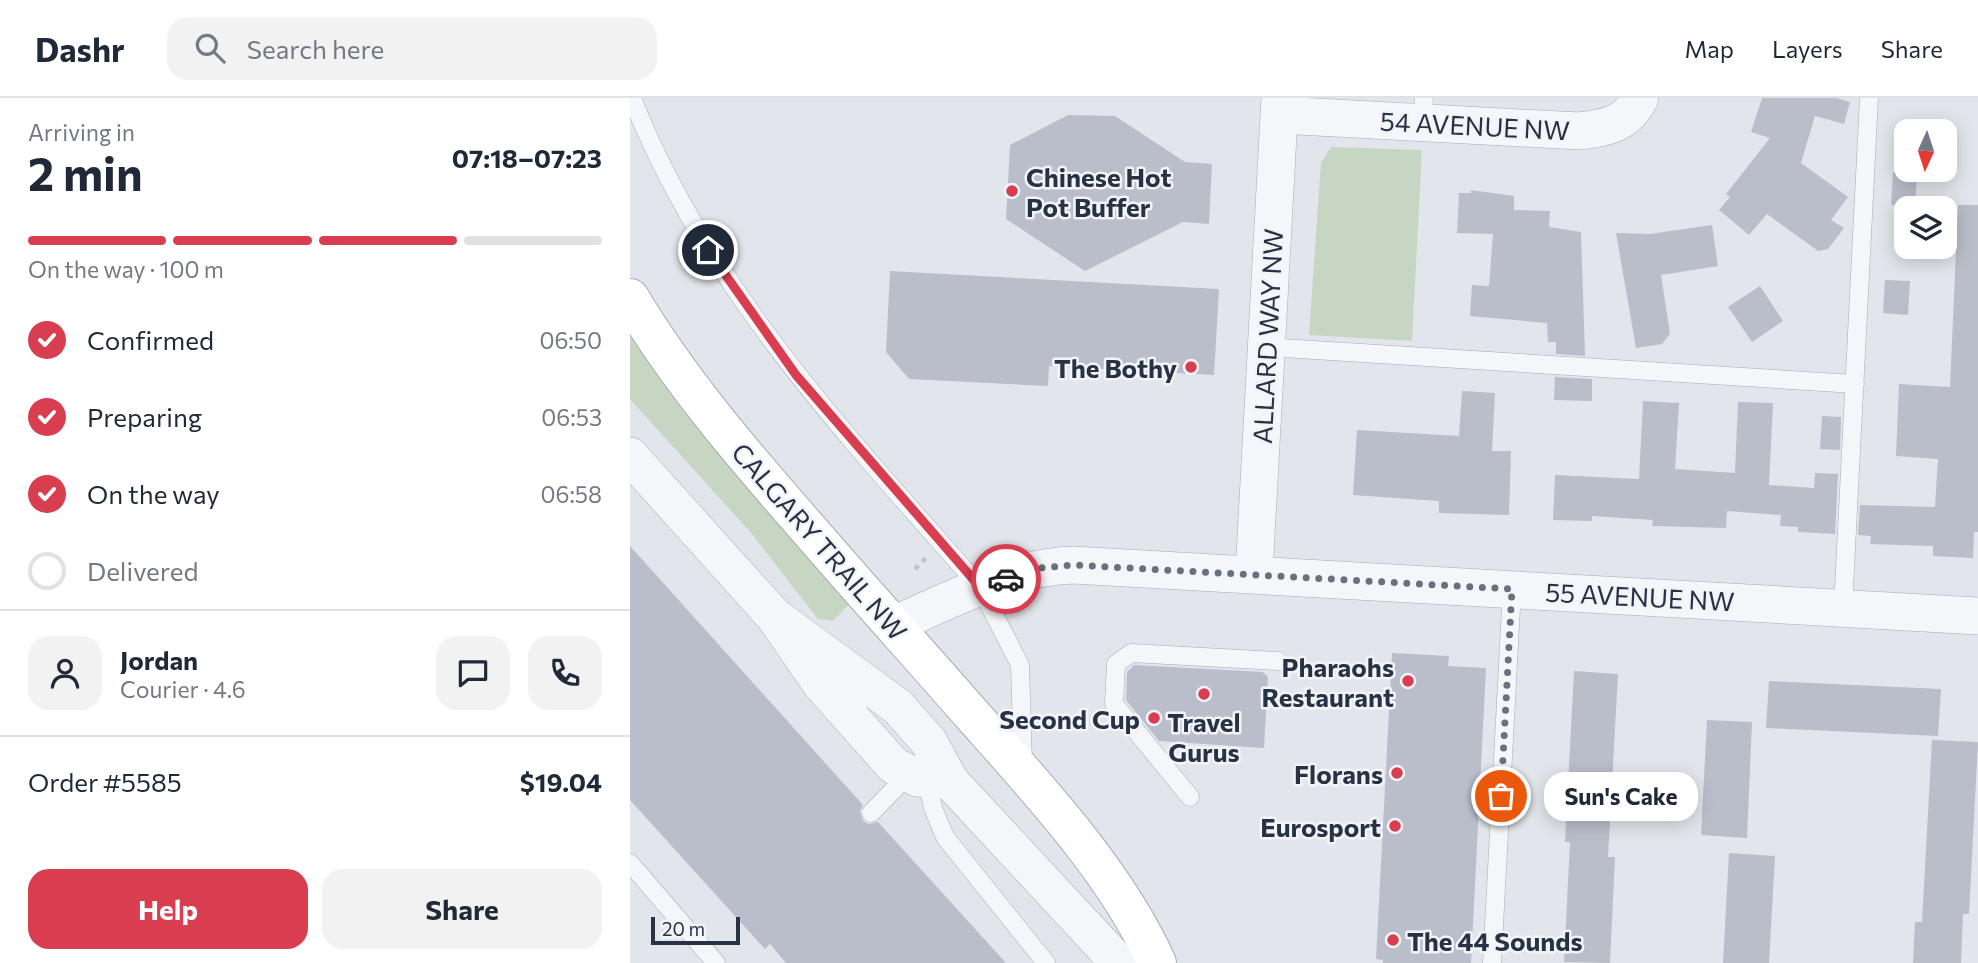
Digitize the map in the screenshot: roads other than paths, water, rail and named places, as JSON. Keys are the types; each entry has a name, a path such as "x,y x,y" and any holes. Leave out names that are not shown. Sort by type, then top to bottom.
{"main road":[{"name":"CALGARY TRAIL NW","path":"630,298 671,361 736,447 1023,773 1093,859 1139,928 1157,963"}],"street":[{"name":"54 AVENUE NW","path":"1280,106 1423,111 1579,131 1614,125 1633,108"},
{"name":"ALLARD WAY NW","path":"1254,573 1280,106"},
{"path":"630,456 774,616 821,684 893,765 929,779 1119,963"},
{"name":"55 AVENUE NW","path":"892,625 980,587 1055,565 1254,573 1978,616"}],"lane":[{"path":"632,98 676,194 735,293 796,375 980,587 1020,665 1023,773"},
{"path":"1843,608 1869,98"},
{"path":"1266,347 1855,384"},
{"path":"1492,963 1512,589"},
{"path":"1190,797 1114,704 1116,664 1131,653 1278,661"},
{"path":"871,813 929,779 933,808 946,837 1046,963"},
{"path":"630,863 716,963"}],"place":[{"name":"Chinese Hot Pot Buffer","path":"1012,191"},
{"name":"The Bothy","path":"1191,367"},
{"name":"Pharaohs Restaurant","path":"1408,681"},
{"name":"Travel Gurus","path":"1204,694"},
{"name":"Second Cup","path":"1154,718"},
{"name":"Florans","path":"1397,773"},
{"name":"Sun's Cake","path":"1501,796"},
{"name":"Eurosport","path":"1395,826"},
{"name":"The 44 Sounds","path":"1393,940"}]}
